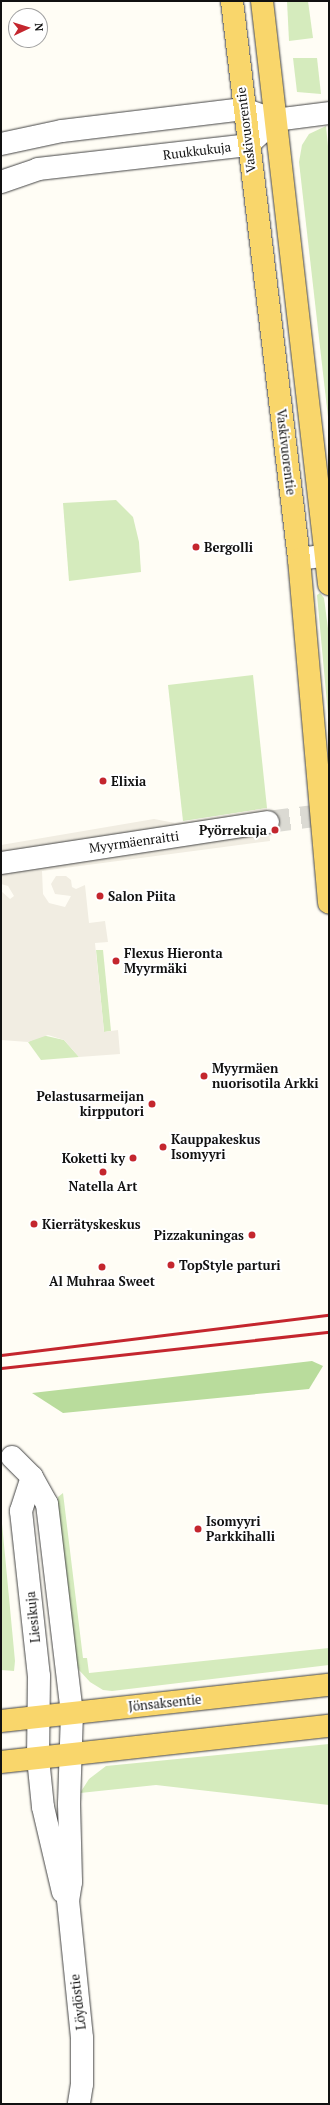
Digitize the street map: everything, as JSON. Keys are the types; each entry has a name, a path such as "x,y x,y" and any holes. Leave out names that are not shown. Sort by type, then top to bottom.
{"main road":[{"name":"Vaskivuorentie","path":"232,1 248,145 299,559 329,903"},
{"name":"Vaskivuorentie","path":"262,1 327,555 329,584"},
{"name":"Jönsaksentie","path":"1,1721 329,1685"},
{"path":"1,1762 329,1726"}],"street":[{"path":"1,144 62,131 244,109 275,120 329,113"},
{"name":"Ruukkukuja","path":"1,182 38,169 248,145 275,120"},
{"path":"299,559 327,555"},
{"name":"Myyrmäenraitti","path":"1,863 268,822"},
{"name":"Liesikuja","path":"12,1457 32,1478 46,1504 72,1713 71,1755"},
{"name":"Liesikuja","path":"32,1478 21,1511 39,1676 38,1758"},
{"name":"Löydöstie","path":"71,1755 69,1804 71,1882 68,1900 82,2038 82,2084 79,2104"},
{"name":"Löydöstie","path":"38,1758 43,1807 60,1886 68,1900"}],"green space":[{"path":"287,1 308,1 313,38 289,41"},
{"path":"293,58 317,58 321,94 297,92"},
{"path":"326,126 329,156 329,426 299,162 302,145 309,134"},
{"path":"116,500 133,517 139,542 141,572 69,581 63,503"},
{"path":"320,593 324,598 329,636 329,725 317,595"},
{"path":"253,675 267,808 183,821 168,685"},
{"path":"96,950 103,950 111,1031 104,1032"},
{"path":"42,1035 64,1040 79,1057 41,1060 28,1042"},
{"path":"312,1361 323,1366 309,1389 63,1413 32,1393"},
{"path":"63,1493 83,1658 87,1658 89,1673 329,1648 329,1665 112,1691 103,1690 90,1682 79,1670 74,1659 57,1507 58,1497"},
{"path":"1,1513 15,1661 14,1671 1,1670"},
{"path":"329,1744 329,1805 156,1785 80,1793 89,1779 106,1766"}],"shaded area":[{"path":"267,808 270,841 42,871 43,894 49,903 65,907 71,896 55,894 51,884 56,876 66,876 71,880 72,887 76,889 85,885 89,923 105,921 108,942 95,943 104,1032 118,1030 120,1054 79,1057 64,1040 48,1035 28,1042 1,1040 1,891 10,899 14,896 8,886 1,884 1,845 154,819 175,823"}],"tunnel":[{"path":"268,822 329,814"}],"railway":[{"path":"1,1355 329,1315"},
{"path":"1,1368 329,1332"}],"place":[{"name":"Bergolli","path":"196,547"},
{"name":"Elixia","path":"103,781"},
{"name":"Pyörrekuja","path":"275,830"},
{"name":"Salon Piita","path":"100,896"},
{"name":"Flexus Hieronta Myyrmäki","path":"116,961"},
{"name":"Myyrmäen nuorisotila Arkki","path":"204,1076"},
{"name":"Pelastusarmeijan kirpputori","path":"152,1104"},
{"name":"Kauppakeskus Isomyyri","path":"163,1147"},
{"name":"Koketti ky","path":"133,1158"},
{"name":"Natella Art","path":"103,1172"},
{"name":"Kierrätyskeskus","path":"34,1224"},
{"name":"Pizzakuningas","path":"252,1235"},
{"name":"TopStyle parturi","path":"171,1265"},
{"name":"Al Muhraa Sweet","path":"102,1267"},
{"name":"Isomyyri Parkkihalli","path":"198,1529"}]}
